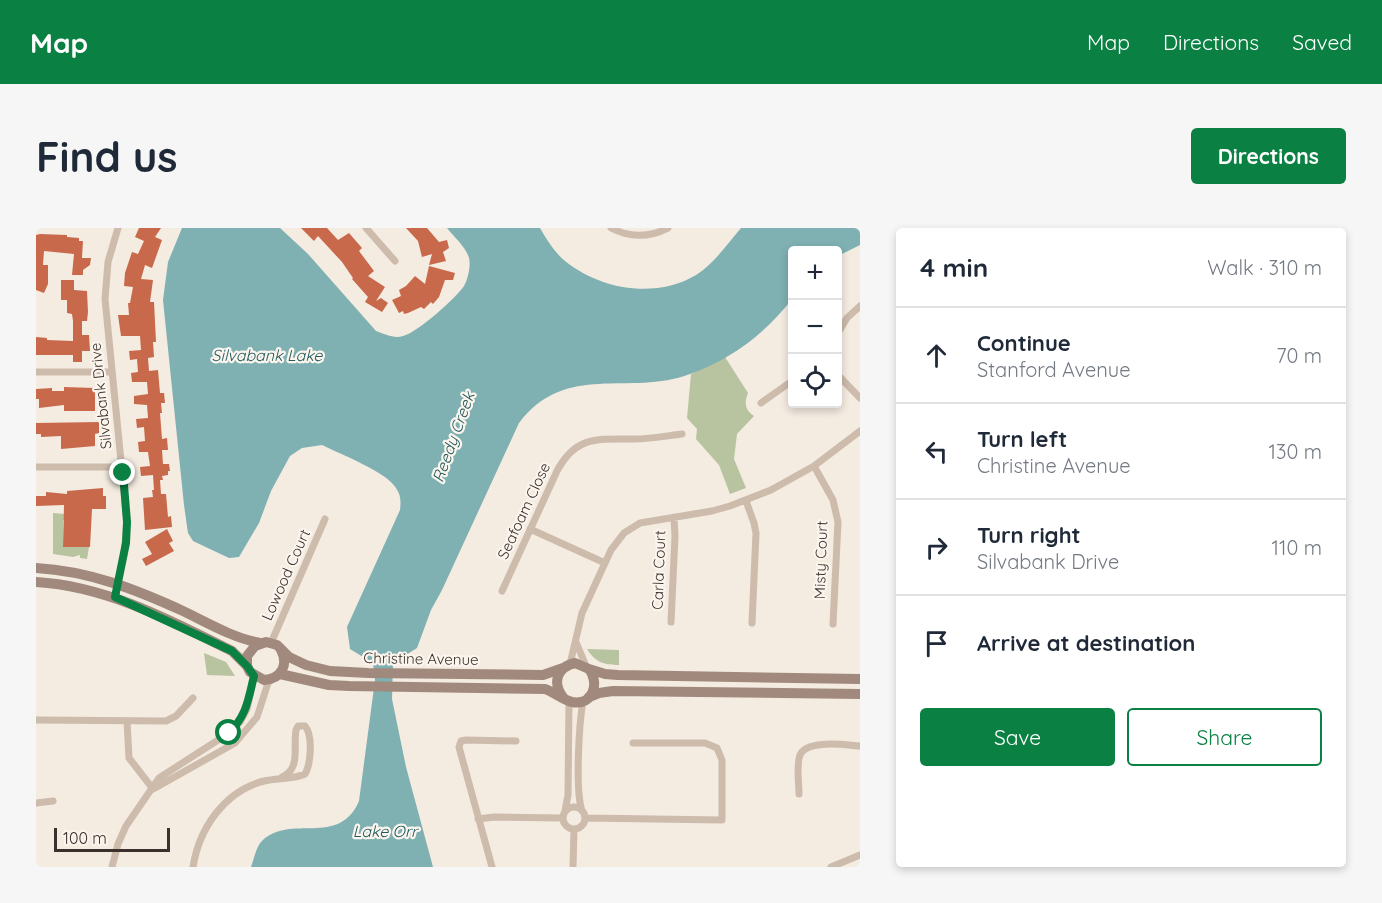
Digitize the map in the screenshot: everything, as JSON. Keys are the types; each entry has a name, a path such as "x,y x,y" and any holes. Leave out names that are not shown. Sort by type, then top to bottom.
{"main road":[{"path":"36,568 78,573 147,594 238,637 266,643 281,650 285,662 280,674 269,680 259,679 232,651 115,597 84,589 36,582"},
{"path":"247,666 247,656 250,650 266,643"},
{"name":"Christine Avenue","path":"281,650 306,665 330,670 368,673 543,675 566,666"},
{"path":"860,679 618,675 605,674 575,663 566,666 556,679 558,692 566,699 586,699 599,693 613,691 860,694"},
{"path":"586,699 595,686 593,674 588,668"},
{"name":"Christine Avenue","path":"280,674 329,685 534,688 549,690 566,699"}],"street":[{"name":"Silvabank Drive","path":"115,597 127,528 106,316 106,282 108,262 118,228"},
{"path":"366,228 395,261"},
{"path":"611,228 632,235 646,235 668,228"},
{"path":"842,326 860,306"},
{"path":"36,372 112,372"},
{"path":"842,380 860,398"},
{"path":"761,403 788,384"},
{"path":"566,666 576,642 582,613 605,563 617,540 632,527 652,520 697,514 746,501 785,484 814,466 860,431"},
{"name":"Seafoam Close","path":"502,591 562,461 579,446 599,439 636,440 682,434"},
{"name":"Misty Court","path":"814,466 833,500 838,522 833,624"},
{"path":"36,467 122,467"},
{"path":"746,501 756,533 752,624"},
{"name":"Carla Court","path":"671,622 674,518"},
{"name":"Lowood Court","path":"266,643 325,519"},
{"path":"530,529 605,563"},
{"path":"576,642 588,668"},
{"path":"112,867 126,826 159,778 229,733 240,722 246,709 254,676"},
{"path":"153,789 236,743 257,717 269,680"},
{"path":"36,720 166,721 176,716 193,698"},
{"path":"566,699 568,795 563,814 564,824 574,829 580,827 584,814 579,795 581,719 586,699"},
{"path":"127,721 129,758 153,789"},
{"path":"193,867 202,834 218,811 242,790 260,782 303,776 308,772 309,735 305,726 298,726 296,730 294,766 284,777"},
{"path":"492,867 459,747 460,741 516,741"},
{"path":"478,819 563,814 573,806 584,814 722,820 722,760 717,748 705,743 633,743"},
{"path":"798,794 799,758 804,750 815,745 860,746"},
{"path":"36,803 53,801"},
{"path":"573,867 574,829"},
{"path":"831,867 860,855"}],"green space":[{"path":"725,357 748,393 746,406 754,416 737,434 734,459 746,488 730,494 719,465 696,439 697,429 687,418 691,374"},
{"path":"53,513 88,516 87,520 63,520 63,546 89,547 87,559 80,558 80,555 73,557 53,554"},
{"path":"587,649 619,650 619,665 600,662"},
{"path":"204,653 226,662 235,676 207,675"}],"water":[{"name":"Silvabank Lake","path":"182,228 280,228 308,254 376,331 396,337 409,333 426,322 464,286 468,276 469,258 463,246 447,228 540,228 558,254 579,271 612,285 646,289 664,287 696,275 715,259 741,228 860,228 860,245 842,254 842,246 788,246 788,304 759,334 733,353 705,368 667,380 578,386 557,392 537,404 519,423 431,610 417,648 393,663 392,699 406,767 433,867 251,867 260,844 273,833 327,827 339,823 350,815 359,801 375,680 373,663 350,649 347,627 400,510 400,499 398,491 391,482 362,464 322,445 302,448 290,456 271,491 259,523 239,557 229,558 193,541 188,533 184,505 163,300 168,262"}],"building":[{"path":"139,228 161,228 155,237 162,240 152,268 145,265 141,279 153,280 150,302 154,302 156,342 153,342 154,357 148,358 149,371 158,370 160,393 164,393 165,403 161,403 162,413 160,413 162,439 167,438 168,450 162,450 163,464 169,464 170,471 168,475 162,476 163,480 160,480 161,494 166,494 168,517 171,516 172,527 145,530 143,498 153,497 153,475 141,476 140,467 150,466 148,452 139,452 138,442 145,441 144,427 137,428 136,419 148,418 147,405 134,404 134,396 148,394 147,382 132,382 131,373 138,372 137,359 130,360 129,351 141,350 140,336 121,336 118,315 129,315 128,303 130,303 133,287 124,286 125,273 132,252 138,254 144,241 135,237"},
{"path":"301,228 327,228 338,240 349,233 362,248 359,251 374,271 368,276 385,287 376,301 381,298 388,303 382,312 365,302 368,297 352,279 342,262 318,236 314,241"},
{"path":"406,228 427,228 439,242 447,240 449,248 443,252 446,261 429,265 432,254 422,257 418,241"},
{"path":"36,235 67,235 67,237 79,238 79,241 83,241 82,258 91,258 90,265 83,270 83,275 72,275 74,254 44,251 43,265 48,265 48,284 44,293 36,290"},
{"path":"429,266 455,273 453,280 445,280 439,297 433,304 431,302 424,309 421,307 408,313 404,314 403,311 399,313 392,300 401,296 399,290 415,276 425,284"},
{"path":"61,280 74,280 74,290 87,291 87,321 82,321 82,335 89,335 90,351 82,351 82,362 73,362 73,355 36,355 36,337 47,338 47,340 73,341 72,314 67,313 67,300 61,300"},
{"path":"64,387 95,388 95,411 64,411 64,405 39,408 36,389 52,388 52,391 64,391"},
{"path":"99,422 99,433 95,434 95,446 61,449 61,436 41,437 41,434 36,434 36,423"},
{"path":"103,488 103,496 106,496 106,509 92,509 90,547 63,547 64,505 36,506 36,496 46,496 46,492 67,494 67,491"},
{"path":"167,529 173,541 169,543 174,551 146,566 142,559 152,554 145,542"}],"route":[{"path":"123,473 127,522 126,543 115,597 232,651 247,666 254,676 246,709 240,722 229,733"}],"water label":[{"name":"Reedy Creek","path":"453,437"},
{"name":"Lake Orr","path":"385,831"}]}
